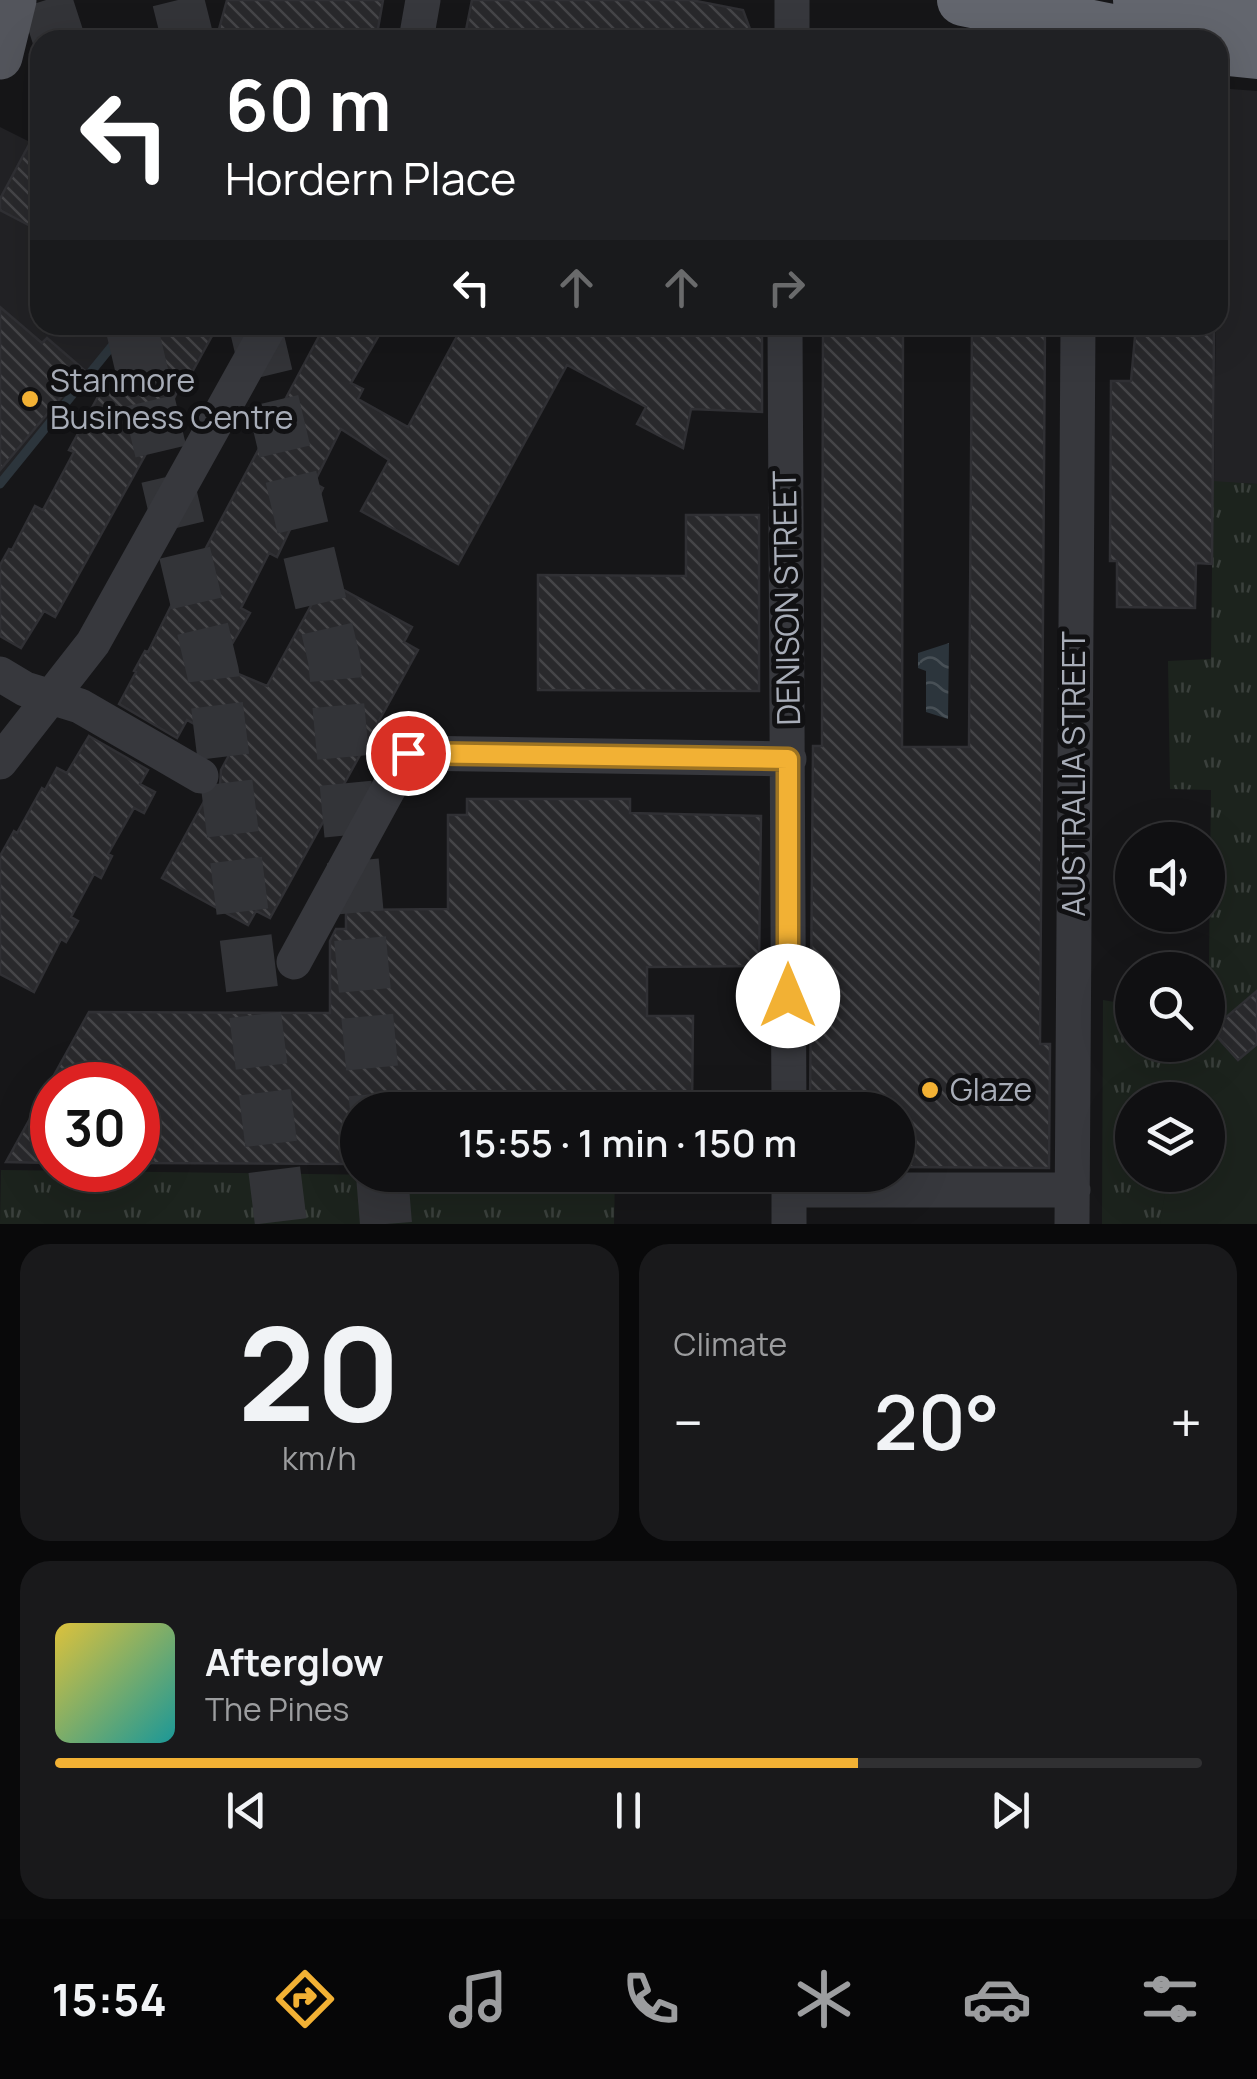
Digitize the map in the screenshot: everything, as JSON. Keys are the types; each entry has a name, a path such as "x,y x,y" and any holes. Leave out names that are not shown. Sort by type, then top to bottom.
{"highway":[{"path":"964,0 1134,28 1257,15"},
{"path":"1228,50 1257,53"}],"main road":[{"path":"0,57 14,0"}],"street":[{"path":"418,30 423,0"},
{"path":"792,0 792,30"},
{"path":"0,762 93,643 264,335"},
{"name":"DENISON STREET","path":"785,335 789,1092"},
{"name":"AUSTRALIA STREET","path":"1072,1207 1078,335"},
{"path":"0,674 25,690 80,706 201,776"},
{"path":"294,962 408,753 788,759"},
{"path":"790,1197 1072,1207"}],"shaded area":[{"path":"1228,89 1257,91 1257,484 1214,482 1215,335 1228,335"},
{"path":"0,127 30,142 30,335 121,335 0,484"}],"green space":[{"path":"1213,481 1257,484 1257,1224 1102,1224 1103,1000 1115,1002 1115,1062 1225,1062 1225,952 1209,952 1209,932 1225,932 1225,822 1211,822 1211,790 1170,789 1168,661 1211,659"},
{"path":"1257,1054 1257,1224 1160,1224 1165,1192 1225,1192 1225,1083"},
{"path":"1,1170 30,1170 30,1192 160,1192 160,1172 340,1174 340,1192 615,1192 614,1224 0,1224"}],"water":[{"path":"949,643 948,719 926,712 926,671 918,668 918,653"}],"building":[{"path":"227,0 383,0 378,30 219,30"},
{"path":"472,0 691,0 743,10 750,30 466,30"},
{"path":"30,143 30,226 0,210 0,199"},
{"name":"Stanmore Business Centre","path":"0,307 30,335 42,343 47,338 84,370 0,470"},
{"path":"143,335 213,335 190,376 186,373 157,434 55,617 44,611 21,648 0,636 0,565 35,506 43,510 74,452 69,450 107,380 112,385 123,373"},
{"path":"320,335 379,335 351,383 363,389 358,399 408,427 458,335 762,335 762,412 691,409 683,448 637,424 646,407 567,365 458,564 361,511 389,460 341,429 314,483 323,488 305,524 295,519 277,557 269,553 241,608 250,613 219,666 267,686 325,580 412,627 404,642 418,650 270,918 256,911 248,925 162,878 207,796 220,786 221,770 234,746 187,720 177,738 119,704 185,578 188,580"},
{"path":"823,335 903,335 902,747 969,747 972,335 1045,335 1040,1044 1050,1044 1049,1168 915,1167 915,1092 810,1092 813,746 822,746"},
{"path":"1135,335 1214,335 1212,564 1196,563 1195,608 1117,607 1117,561 1110,561 1111,381 1131,381"},
{"path":"686,515 759,515 759,691 538,690 538,575 686,576"},
{"path":"89,736 148,770 140,784 155,792 144,813 134,808 108,854 112,856 101,878 94,874 71,917 78,921 66,942 61,939 34,992 0,974 0,856 42,788 45,790 57,768 67,773"},
{"path":"467,799 630,799 630,813 761,816 759,966 647,967 647,1016 693,1016 692,1092 340,1092 340,1164 160,1163 160,1062 61,1062 89,1012 330,1013 330,941 336,929 346,929 346,910 448,909 448,815 467,815"},
{"path":"1257,991 1257,1044 1238,1060 1225,1046 1225,1018"},
{"path":"30,1119 30,1163 6,1162"}],"waterway":[{"path":"0,484 121,335"}],"tunnel":[{"path":"46,0 56,30"},
{"path":"178,0 186,30"},
{"path":"133,335 213,673 281,1224"},
{"path":"257,335 334,659 374,1092"},
{"path":"383,1192 386,1224"}],"place":[{"name":"Stanmore Business Centre","path":"30,399"},
{"name":"Glaze","path":"930,1090"}],"route":[{"path":"408,753 788,759 788,996"}]}
